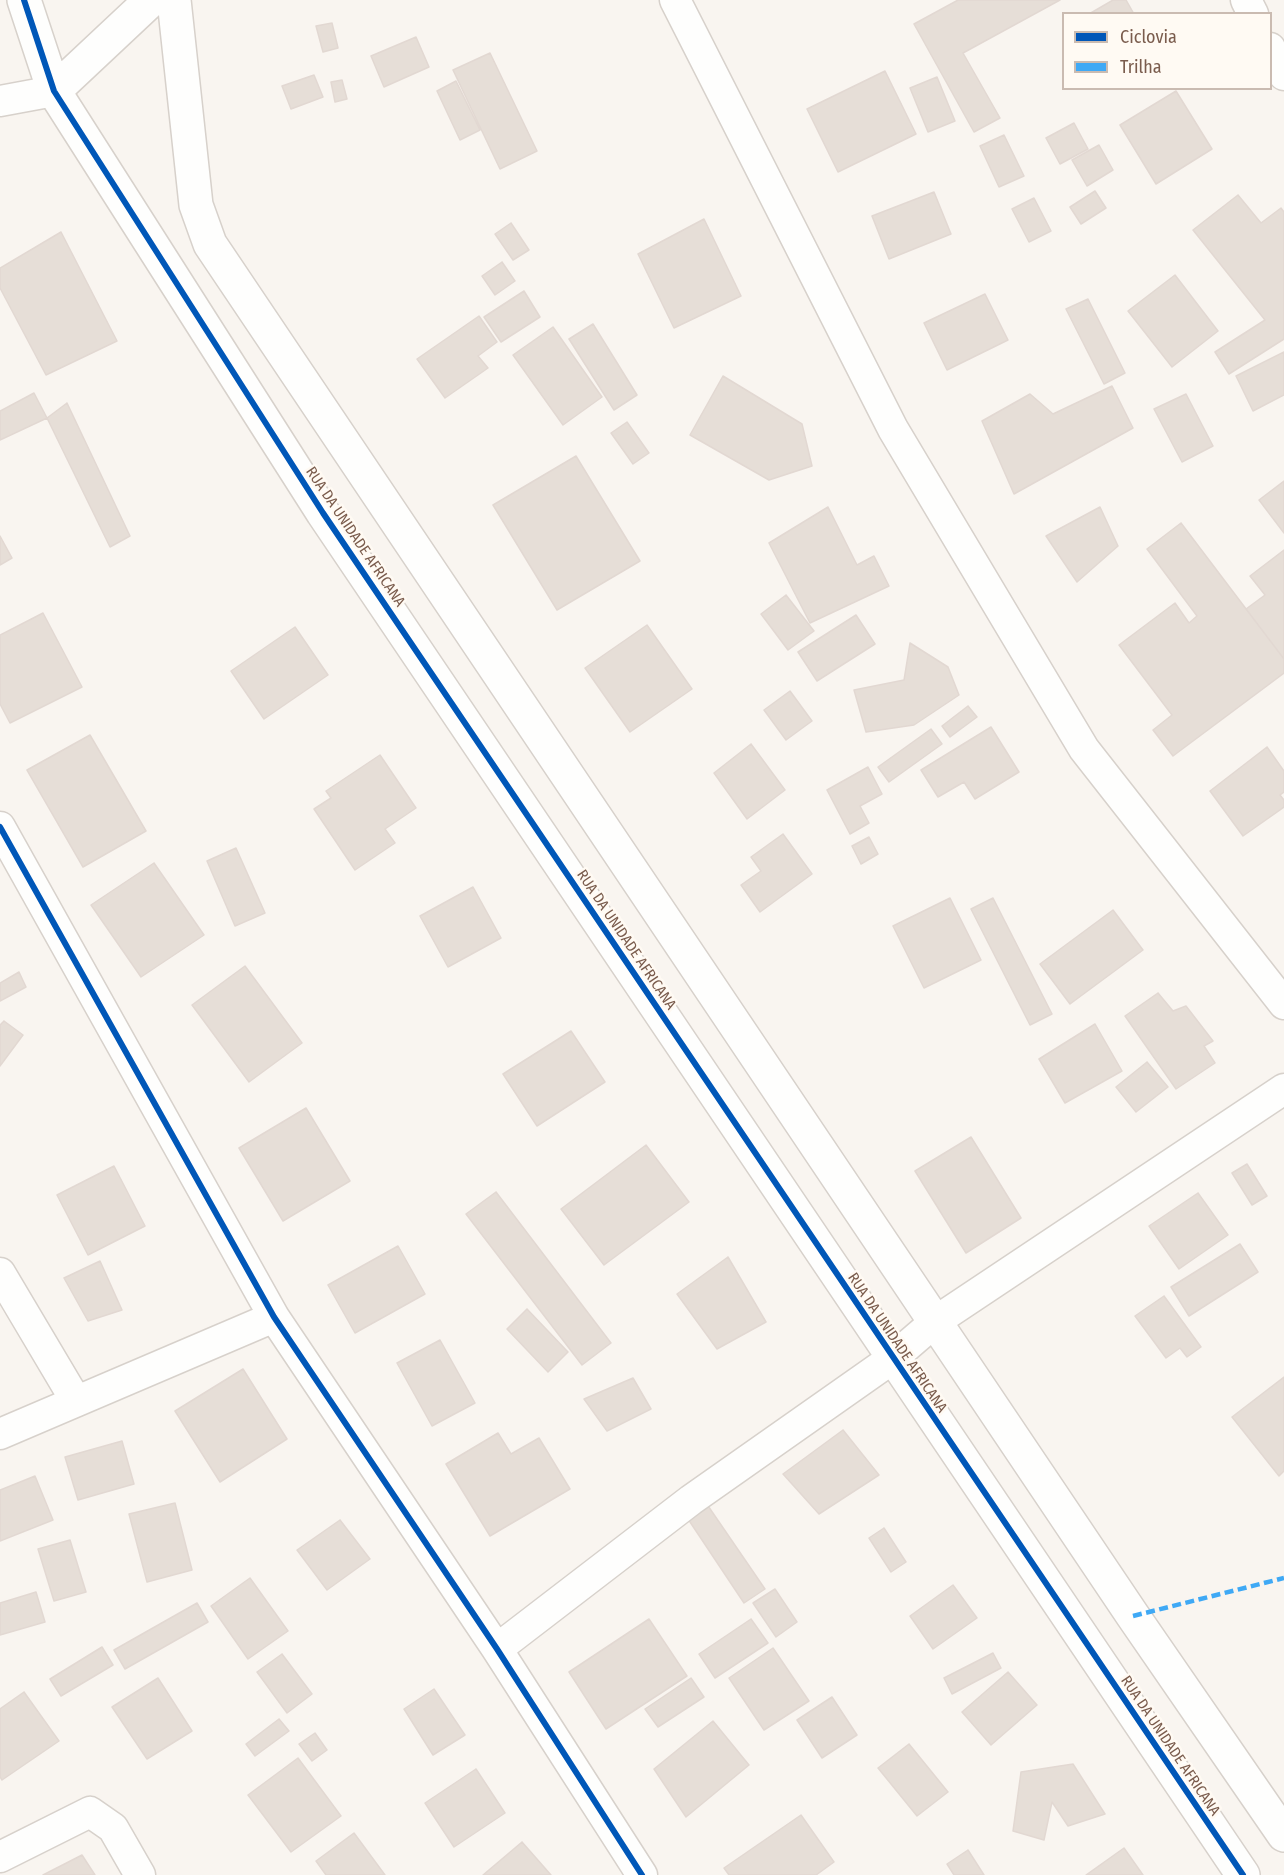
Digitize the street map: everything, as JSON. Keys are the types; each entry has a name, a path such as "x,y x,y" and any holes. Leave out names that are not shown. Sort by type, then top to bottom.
{"street":[{"name":"RUA DA UNIDADE AFRICANA","path":"24,0 54,92 323,513 1243,1875"},
{"path":"0,101 54,92 151,0"},
{"path":"174,0 196,205 210,244 1133,1616 1284,1835"},
{"path":"675,0 892,429 1084,749 1284,1004"},
{"path":"1272,52 1284,75"},
{"path":"0,826 274,1317 497,1649 642,1875"},
{"path":"497,1649 692,1500 893,1358 936,1322 1284,1089"},
{"path":"0,1273 76,1401"},
{"path":"0,1434 274,1317"},
{"path":"0,1857 90,1812 113,1828 140,1875"}],"building":[{"path":"958,0 1060,0 963,53 1000,118 974,132 914,24"},
{"path":"1113,0 1126,0 1133,12 1092,12"},
{"path":"332,23 338,48 323,52 316,26"},
{"path":"416,37 429,67 384,87 371,56"},
{"path":"490,53 537,151 500,169 453,70"},
{"path":"885,71 916,134 838,172 807,109"},
{"path":"314,75 323,97 291,109 282,86"},
{"path":"937,77 955,121 928,132 910,88"},
{"path":"342,80 347,99 335,102 331,82"},
{"path":"456,81 480,130 460,140 437,91"},
{"path":"1176,91 1212,149 1156,184 1120,125"},
{"path":"1074,123 1088,149 1060,164 1046,138"},
{"path":"1004,135 1024,176 999,187 980,146"},
{"path":"1099,145 1113,170 1087,186 1072,160"},
{"path":"1095,191 1106,208 1081,224 1070,207"},
{"path":"934,192 951,234 889,259 872,216"},
{"path":"1238,195 1261,223 1281,208 1284,212 1284,339 1229,374 1215,352 1265,320 1193,230"},
{"path":"1034,198 1051,231 1029,242 1012,209"},
{"path":"704,219 741,296 674,328 638,254"},
{"path":"511,223 529,250 513,260 495,234"},
{"path":"61,232 117,341 46,375 0,288 0,268"},
{"path":"502,262 515,281 495,295 482,276"},
{"path":"1175,275 1218,331 1172,367 1128,311"},
{"path":"524,291 540,317 501,342 484,317"},
{"path":"985,294 1008,340 947,370 924,323"},
{"path":"1088,299 1125,373 1104,384 1066,309"},
{"path":"479,316 497,342 478,356 488,368 445,398 417,359"},
{"path":"593,324 637,395 614,410 569,339"},
{"path":"553,327 602,397 563,425 513,355"},
{"path":"1284,352 1284,395 1253,411 1236,376"},
{"path":"723,376 802,424 812,466 769,480 690,435"},
{"path":"1112,386 1133,428 1014,494 982,421 1030,394 1053,414"},
{"path":"34,393 47,418 0,440 0,411"},
{"path":"1186,394 1213,446 1182,462 1154,409"},
{"path":"67,403 130,536 110,547 47,418"},
{"path":"627,422 649,453 633,464 611,433"},
{"path":"576,456 640,561 557,610 493,505"},
{"path":"1284,481 1284,533 1259,500"},
{"path":"828,507 857,565 874,556 889,586 810,623 769,543"},
{"path":"1100,507 1118,546 1077,582 1046,536"},
{"path":"1181,523 1284,659 1284,673 1173,756 1153,730 1172,715 1119,645 1175,603 1189,623 1197,616 1147,549"},
{"path":"0,536 12,558 0,565"},
{"path":"1284,550 1284,659 1246,609 1265,595 1250,576"},
{"path":"786,595 814,631 788,650 761,614"},
{"path":"43,613 82,687 10,723 0,704 0,635"},
{"path":"856,615 875,644 817,681 798,652"},
{"path":"647,625 692,689 630,732 585,668"},
{"path":"295,627 328,675 264,719 231,671"},
{"path":"910,643 948,667 959,695 914,725 866,732 854,690 904,680"},
{"path":"790,691 812,721 786,740 764,710"},
{"path":"968,706 977,717 950,737 942,726"},
{"path":"991,727 1019,772 975,799 964,782 938,797 921,770"},
{"path":"931,729 942,744 889,782 878,767"},
{"path":"90,735 146,831 83,867 27,770"},
{"path":"751,744 785,790 747,819 714,773"},
{"path":"1267,747 1284,771 1284,792 1280,795 1284,800 1284,807 1243,836 1210,791"},
{"path":"380,755 416,808 385,829 395,843 355,870 314,809 331,798 326,791"},
{"path":"868,767 882,794 860,806 869,823 850,834 827,790"},
{"path":"783,834 812,874 760,912 741,885 761,871 751,857"},
{"path":"869,837 878,854 861,864 852,846"},
{"path":"236,848 265,913 235,926 207,861"},
{"path":"154,863 204,935 141,977 91,905"},
{"path":"473,887 501,938 448,967 420,916"},
{"path":"950,898 981,960 924,988 893,926"},
{"path":"993,898 1052,1014 1030,1025 971,909"},
{"path":"1113,910 1143,950 1070,1004 1040,964"},
{"path":"245,966 302,1043 249,1082 192,1005"},
{"path":"19,972 26,987 0,1001 0,983"},
{"path":"1158,993 1173,1011 1186,1006 1213,1041 1204,1046 1215,1063 1176,1089 1125,1016"},
{"path":"4,1021 23,1035 0,1066 0,1025"},
{"path":"1095,1024 1122,1071 1065,1103 1039,1059"},
{"path":"571,1031 605,1082 537,1126 503,1074"},
{"path":"1147,1062 1168,1087 1136,1112 1116,1087"},
{"path":"306,1108 350,1181 283,1221 239,1148"},
{"path":"971,1137 1021,1218 966,1253 915,1171"},
{"path":"646,1145 689,1202 604,1265 561,1209"},
{"path":"1247,1164 1267,1196 1252,1205 1232,1173"},
{"path":"114,1166 145,1226 88,1255 57,1195"},
{"path":"496,1192 611,1343 582,1365 466,1214"},
{"path":"1198,1193 1228,1235 1179,1269 1149,1226"},
{"path":"1240,1244 1258,1272 1189,1316 1171,1287"},
{"path":"398,1246 425,1294 355,1333 328,1285"},
{"path":"728,1257 766,1322 717,1349 677,1294"},
{"path":"100,1261 122,1310 88,1321 64,1278"},
{"path":"1164,1296 1201,1347 1187,1357 1180,1348 1166,1358 1135,1316"},
{"path":"527,1309 568,1352 548,1372 507,1329"},
{"path":"440,1340 475,1403 432,1426 397,1363"},
{"path":"243,1369 287,1439 220,1482 175,1411"},
{"path":"1284,1377 1284,1471 1279,1476 1232,1417"},
{"path":"633,1378 651,1409 607,1431 584,1399"},
{"path":"843,1430 879,1475 819,1514 783,1474"},
{"path":"498,1433 511,1454 539,1438 570,1489 490,1536 446,1464"},
{"path":"122,1441 134,1484 78,1500 65,1457"},
{"path":"35,1476 53,1520 0,1541 0,1490"},
{"path":"704,1500 765,1589 744,1603 684,1513"},
{"path":"175,1503 192,1570 147,1582 129,1514"},
{"path":"340,1520 370,1559 327,1590 297,1550"},
{"path":"884,1528 906,1562 891,1572 869,1538"},
{"path":"70,1540 86,1592 54,1601 38,1549"},
{"path":"250,1578 288,1631 248,1659 211,1606"},
{"path":"953,1585 977,1618 933,1649 910,1616"},
{"path":"775,1589 797,1622 776,1637 753,1603"},
{"path":"36,1592 45,1622 0,1635 0,1603"},
{"path":"197,1603 208,1622 125,1669 114,1650"},
{"path":"649,1619 687,1676 606,1729 569,1672"},
{"path":"751,1619 768,1643 715,1678 699,1654"},
{"path":"102,1647 113,1665 61,1696 50,1679"},
{"path":"773,1648 809,1701 764,1730 729,1678"},
{"path":"993,1653 1001,1668 952,1694 944,1678"},
{"path":"282,1654 312,1694 287,1713 257,1672"},
{"path":"1008,1672 1037,1705 991,1745 962,1712"},
{"path":"158,1678 192,1731 147,1759 112,1707"},
{"path":"691,1678 704,1697 658,1727 645,1709"},
{"path":"434,1689 465,1735 433,1755 404,1709"},
{"path":"24,1692 59,1741 2,1780 0,1777 0,1709"},
{"path":"832,1697 857,1735 822,1758 797,1720"},
{"path":"279,1719 289,1731 255,1756 246,1744"},
{"path":"713,1721 749,1765 686,1817 654,1769"},
{"path":"315,1733 327,1750 312,1761 299,1744"},
{"path":"909,1744 948,1792 917,1816 878,1768"},
{"path":"298,1758 341,1816 291,1852 248,1795"},
{"path":"1073,1764 1105,1814 1068,1826 1052,1802 1044,1840 1013,1831 1021,1772"},
{"path":"476,1769 505,1813 454,1847 425,1803"},
{"path":"801,1815 834,1862 816,1875 729,1875 724,1868"},
{"path":"354,1833 385,1875 326,1875 316,1861"},
{"path":"522,1842 551,1875 483,1875"},
{"path":"1124,1848 1143,1875 1086,1875"},
{"path":"968,1850 984,1875 954,1875 947,1864"},
{"path":"82,1855 95,1875 43,1875"}],"marked path":[{"path":"1133,1616 1284,1578"}],"cycle path":[{"path":"24,0 54,91 323,513 1243,1875"},
{"path":"0,827 274,1317 497,1649 642,1875"}]}
